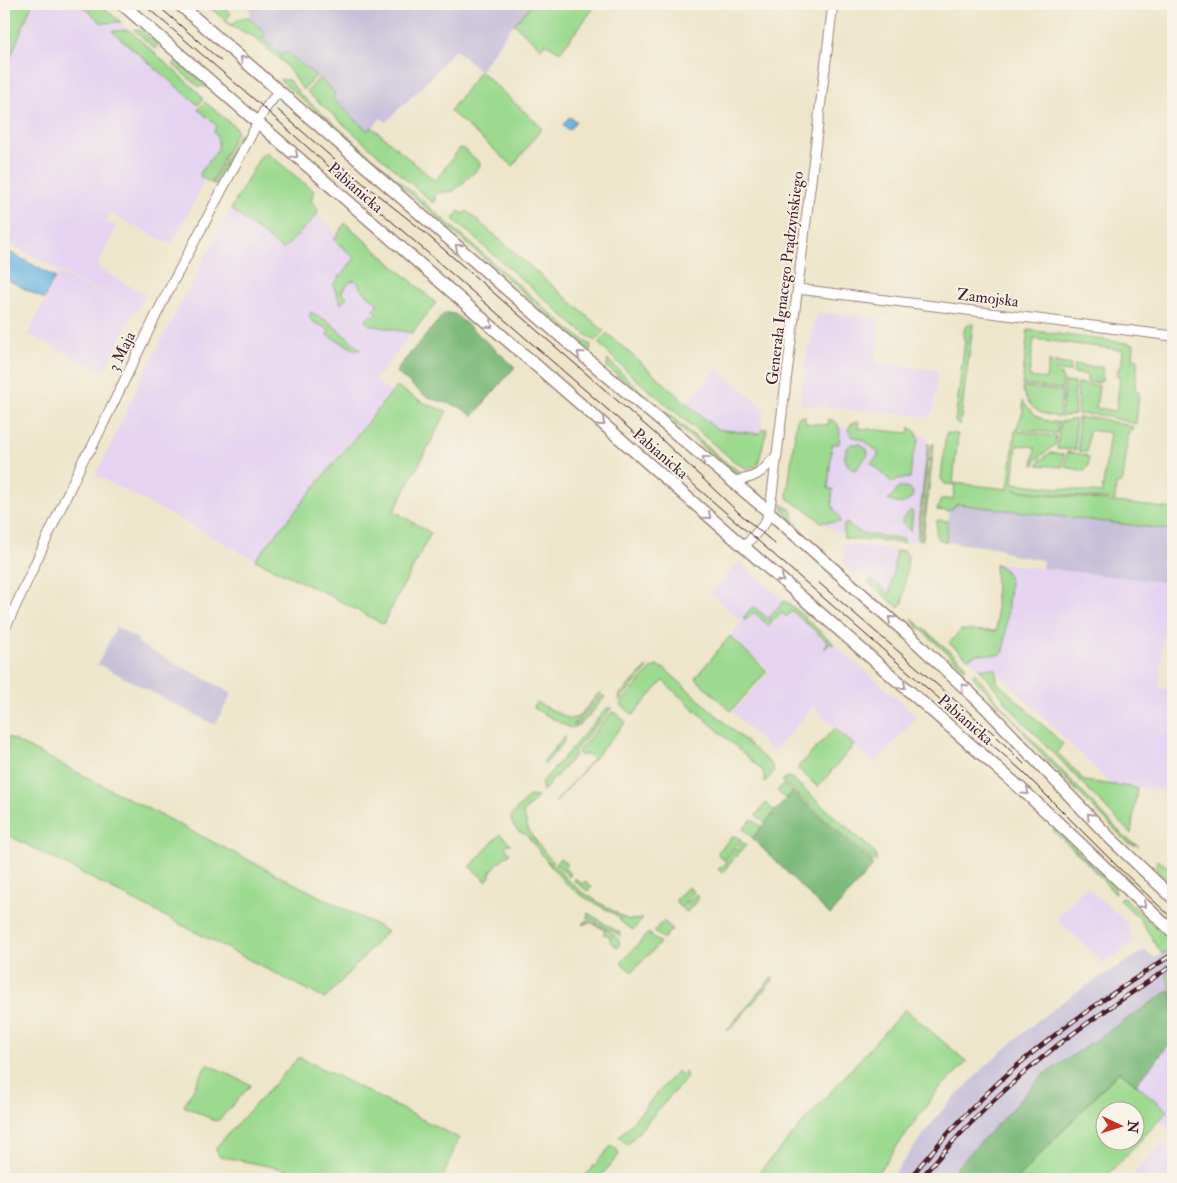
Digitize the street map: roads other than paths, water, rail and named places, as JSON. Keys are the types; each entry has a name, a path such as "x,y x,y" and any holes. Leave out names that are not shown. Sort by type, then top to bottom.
{"main road":[{"name":"Pabianicka","path":"122,4 1047,812 1173,932"},
{"name":"Pabianicka","path":"179,4 573,347 769,512 943,666 986,708 1110,838 1173,898"}],"street":[{"name":"Generała Ignacego Prądzyńskiego","path":"744,547 765,523 769,512 833,4"},
{"name":"3 Maja","path":"4,631 84,458 91,449 133,358 267,106 279,91"},
{"name":"Zamojska","path":"798,289 1173,336"},
{"path":"731,481 757,476 777,455"}],"water":[{"path":"569,117 576,121 567,130 563,125"},
{"path":"4,249 55,277 44,299 4,278"}],"tram line":[{"path":"143,4 1021,770 1173,919"},
{"path":"156,4 221,61"},
{"path":"278,110 345,169 417,226 659,437 739,513 775,544"},
{"path":"818,582 993,733 1024,764"}],"railway":[{"path":"909,1179 964,1116 1025,1059 1079,1017 1173,954"},
{"path":"920,1179 967,1127 1036,1063 1083,1026 1173,965"}]}
